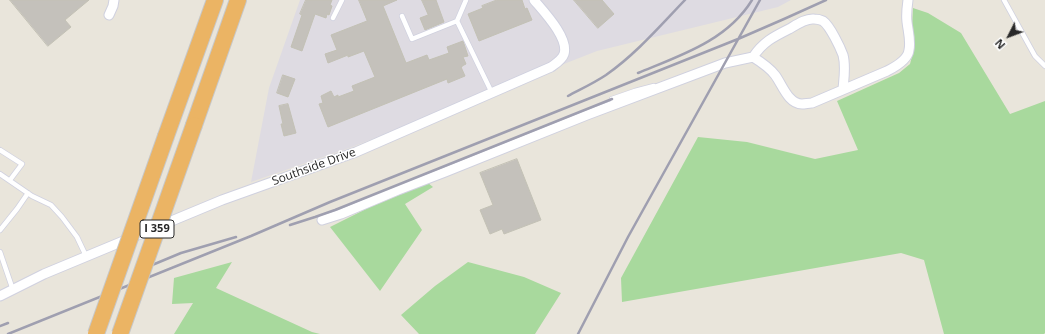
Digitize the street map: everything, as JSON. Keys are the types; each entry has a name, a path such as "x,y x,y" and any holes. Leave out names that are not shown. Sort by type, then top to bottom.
{"highway":[{"name":"I 359","path":"96,334 214,0"},
{"name":"I 359","path":"120,334 238,0"}],"street":[{"path":"109,15 114,0"},
{"name":"Southside Drive","path":"0,296 44,274 222,200 356,152 550,67 558,62 564,54 564,45 555,27 534,0"},
{"path":"753,57 768,67 781,83 788,95 795,102 801,104 812,103 887,71 904,60 910,51 906,21 908,0"},
{"path":"322,220 341,214 587,115 692,75 725,63 753,57 759,48 767,41 803,21 812,18 823,21 835,38 843,56 845,72 843,89"}],"lane":[{"path":"333,18 342,0"},
{"path":"402,16 412,39 457,21 466,0"},
{"path":"1004,0 1035,56 1045,66"},
{"path":"457,21 492,93"},
{"path":"612,99 692,75"},
{"path":"0,150 22,164 10,180"},
{"path":"0,174 28,193 51,205 62,217 77,238 86,256"},
{"path":"0,230 28,193"},
{"path":"0,252 13,290"}],"shaded area":[{"path":"300,0 791,0 778,7 597,51 352,147 251,182 269,88"}],"green space":[{"path":"913,8 928,13 961,33 1010,114 1045,101 1045,333 944,334 924,260 901,253 622,302 621,278 698,137 747,142 815,159 858,150 837,101 899,73 910,64 914,49 912,26"},
{"path":"428,183 433,187 405,204 422,230 380,291 330,227 368,208"},
{"path":"232,262 216,288 312,332 320,334 174,334 193,303 172,304 174,278"},
{"path":"468,262 524,277 561,293 535,334 419,334 401,315 435,286"}],"building":[{"path":"10,0 89,0 65,20 71,27 48,46"},
{"path":"306,0 332,0 330,5 332,6 329,15 327,14 326,18 315,14 302,51 291,47 302,15 300,14"},
{"path":"359,0 397,0 383,6 406,63 427,55 429,60 449,53 447,47 463,41 468,56 463,57 466,64 461,67 465,76 448,83 447,79 328,127 319,104 323,103 321,96 331,91 334,97 338,95 338,97 354,91 352,86 375,77 364,51 348,57 348,55 328,63 325,54 337,50 331,35 367,21"},
{"path":"422,0 436,0 444,22 425,30 420,18 428,15"},
{"path":"497,0 522,0 525,9 527,8 532,20 479,41 468,14"},
{"path":"574,0 602,0 614,14 598,28"},
{"path":"283,75 295,79 288,97 277,93"},
{"path":"288,104 296,133 284,136 279,106"},
{"path":"517,159 541,220 504,234 502,229 490,234 480,210 493,205 480,173"}],"railway":[{"path":"568,96 597,81 617,67 685,0"},
{"path":"638,73 701,46 716,37 742,14 752,0"},
{"path":"578,334 628,237 760,0"},
{"path":"8,334 251,236 330,202 738,39 826,0"},
{"path":"290,225 335,210 612,99"},
{"path":"145,268 181,253 236,237"},
{"path":"0,326 8,323"}]}
